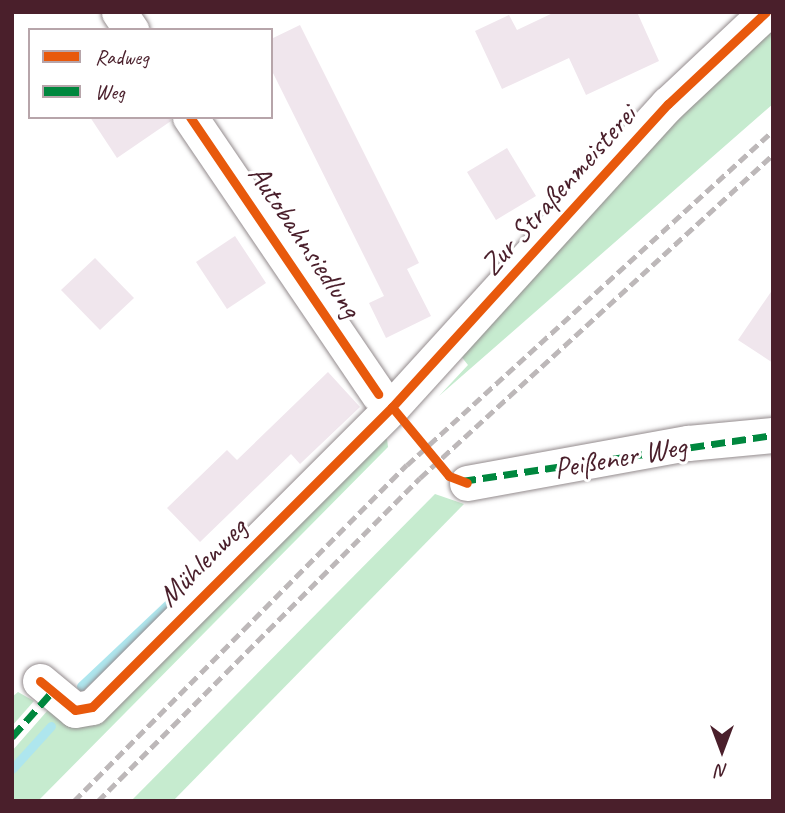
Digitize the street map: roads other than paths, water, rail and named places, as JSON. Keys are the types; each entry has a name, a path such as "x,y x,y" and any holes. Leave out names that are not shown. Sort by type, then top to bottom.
{"street":[{"path":"119,12 130,28"},
{"name":"Zur Straßenmeisterei","path":"385,400 668,104 766,12"},
{"name":"Autobahnsiedlung","path":"191,119 385,400"},
{"name":"Mühlenweg","path":"40,681 75,710 92,707 385,400"},
{"name":"Peißener Weg","path":"467,483 688,443 773,435"}],"waterway":[{"path":"81,686 221,554"},
{"path":"12,769 51,726"}],"railway":[{"path":"74,801 407,465 773,131"},
{"path":"98,801 420,478 773,155"}]}
